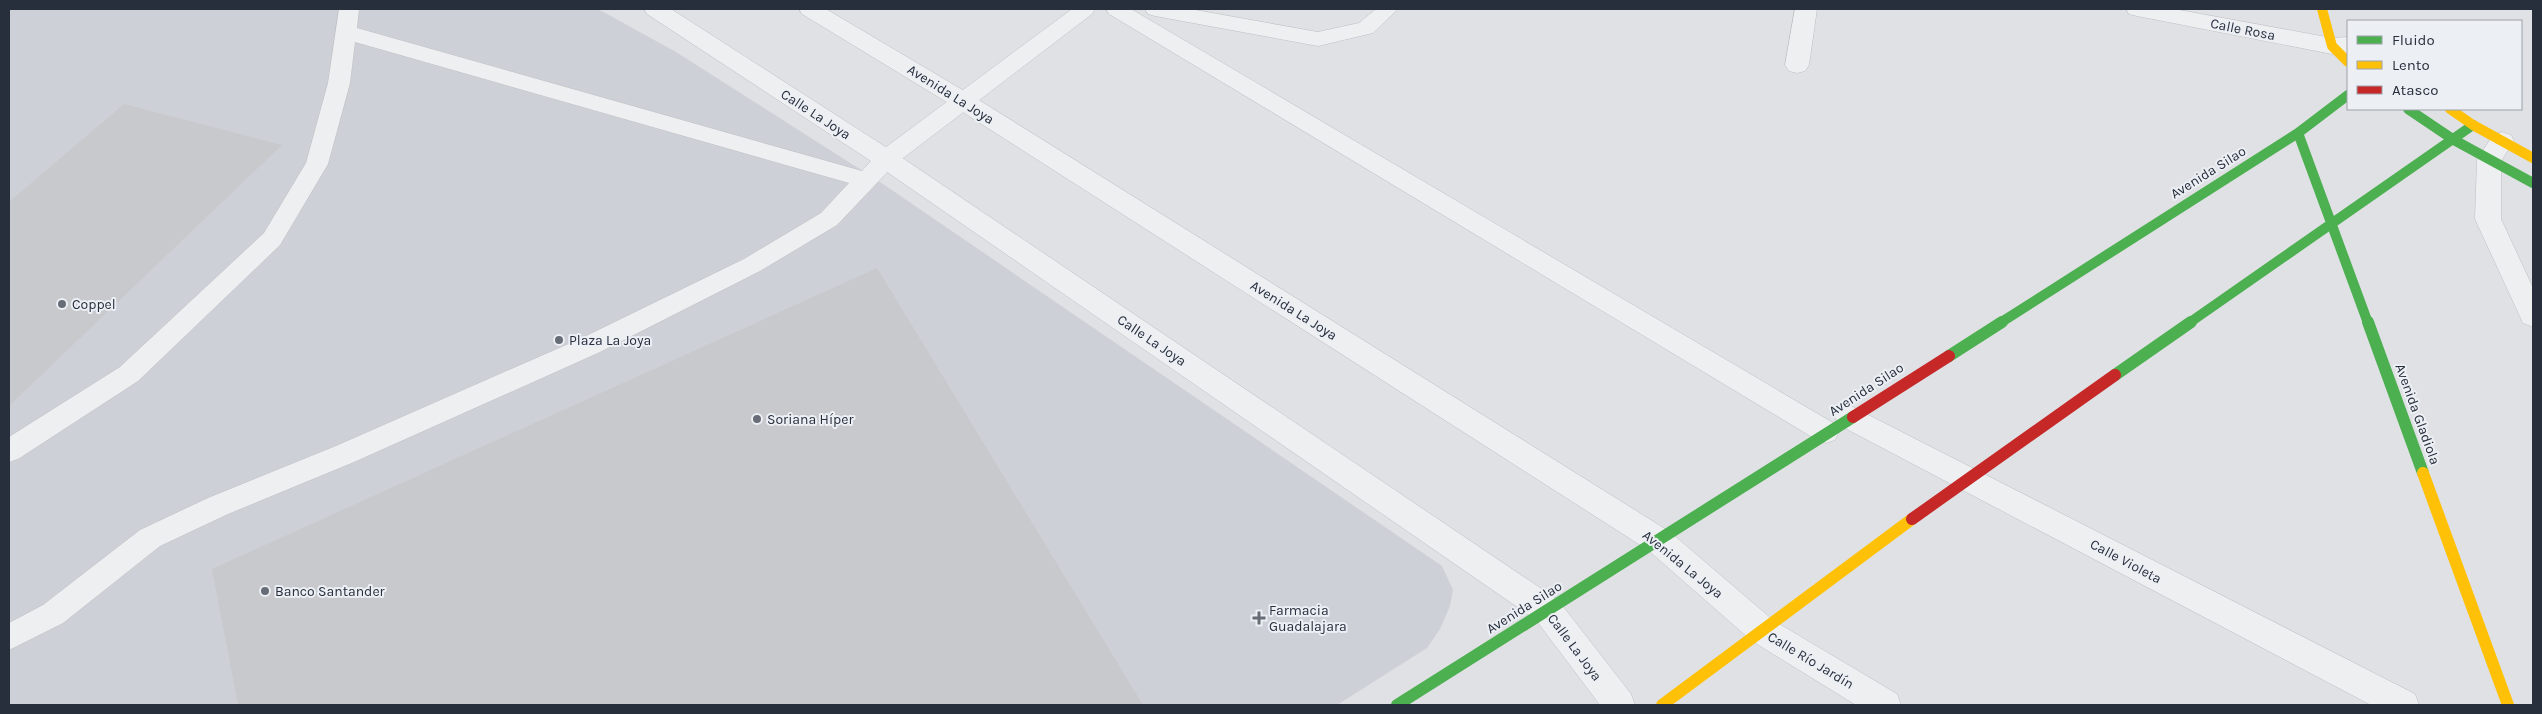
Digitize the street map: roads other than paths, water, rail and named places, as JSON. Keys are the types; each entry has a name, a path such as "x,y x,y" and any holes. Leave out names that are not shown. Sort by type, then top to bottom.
{"street":[{"name":"Calle La Joya","path":"655,9 886,159 1547,610 1619,705"},
{"name":"Avenida La Joya","path":"810,9 963,101 1659,541 1763,630"},
{"path":"1797,65 1806,9"},
{"name":"Calle Rosa","path":"2137,9 2340,40"},
{"path":"2322,9 2326,21 2340,40 2347,59"},
{"path":"2326,21 2340,40"},
{"name":"Avenida Silao","path":"1397,705 1659,541 2298,133 2347,96"},
{"path":"2409,110 2454,140 2533,158"},
{"path":"2451,110 2473,125 2496,150 2533,183"},
{"path":"1662,705 1967,478 2473,125"},
{"name":"Avenida Gladiola","path":"2298,133 2508,705"},
{"path":"2496,150 2488,219 2533,316"},
{"name":"Calle Violeta","path":"1838,425 1967,478 2403,705"},
{"name":"Calle Río Jardín","path":"1763,630 1885,705"}],"lane":[{"path":"9,637 53,614 150,538 218,506 345,454 592,345 752,265 829,219 886,159 1085,9"},
{"path":"1116,9 1838,425"},
{"path":"1155,9 1318,39 1366,28 1388,9"},
{"path":"9,451 130,374 272,239 317,164 339,83 348,20 866,180"}],"place":[{"name":"Coppel","path":"62,304"},
{"name":"Plaza La Joya","path":"559,340"},
{"name":"Soriana Híper","path":"757,419"},
{"name":"Banco Santander","path":"265,591"},
{"name":"Farmacia Guadalajara","path":"1259,618"}]}
